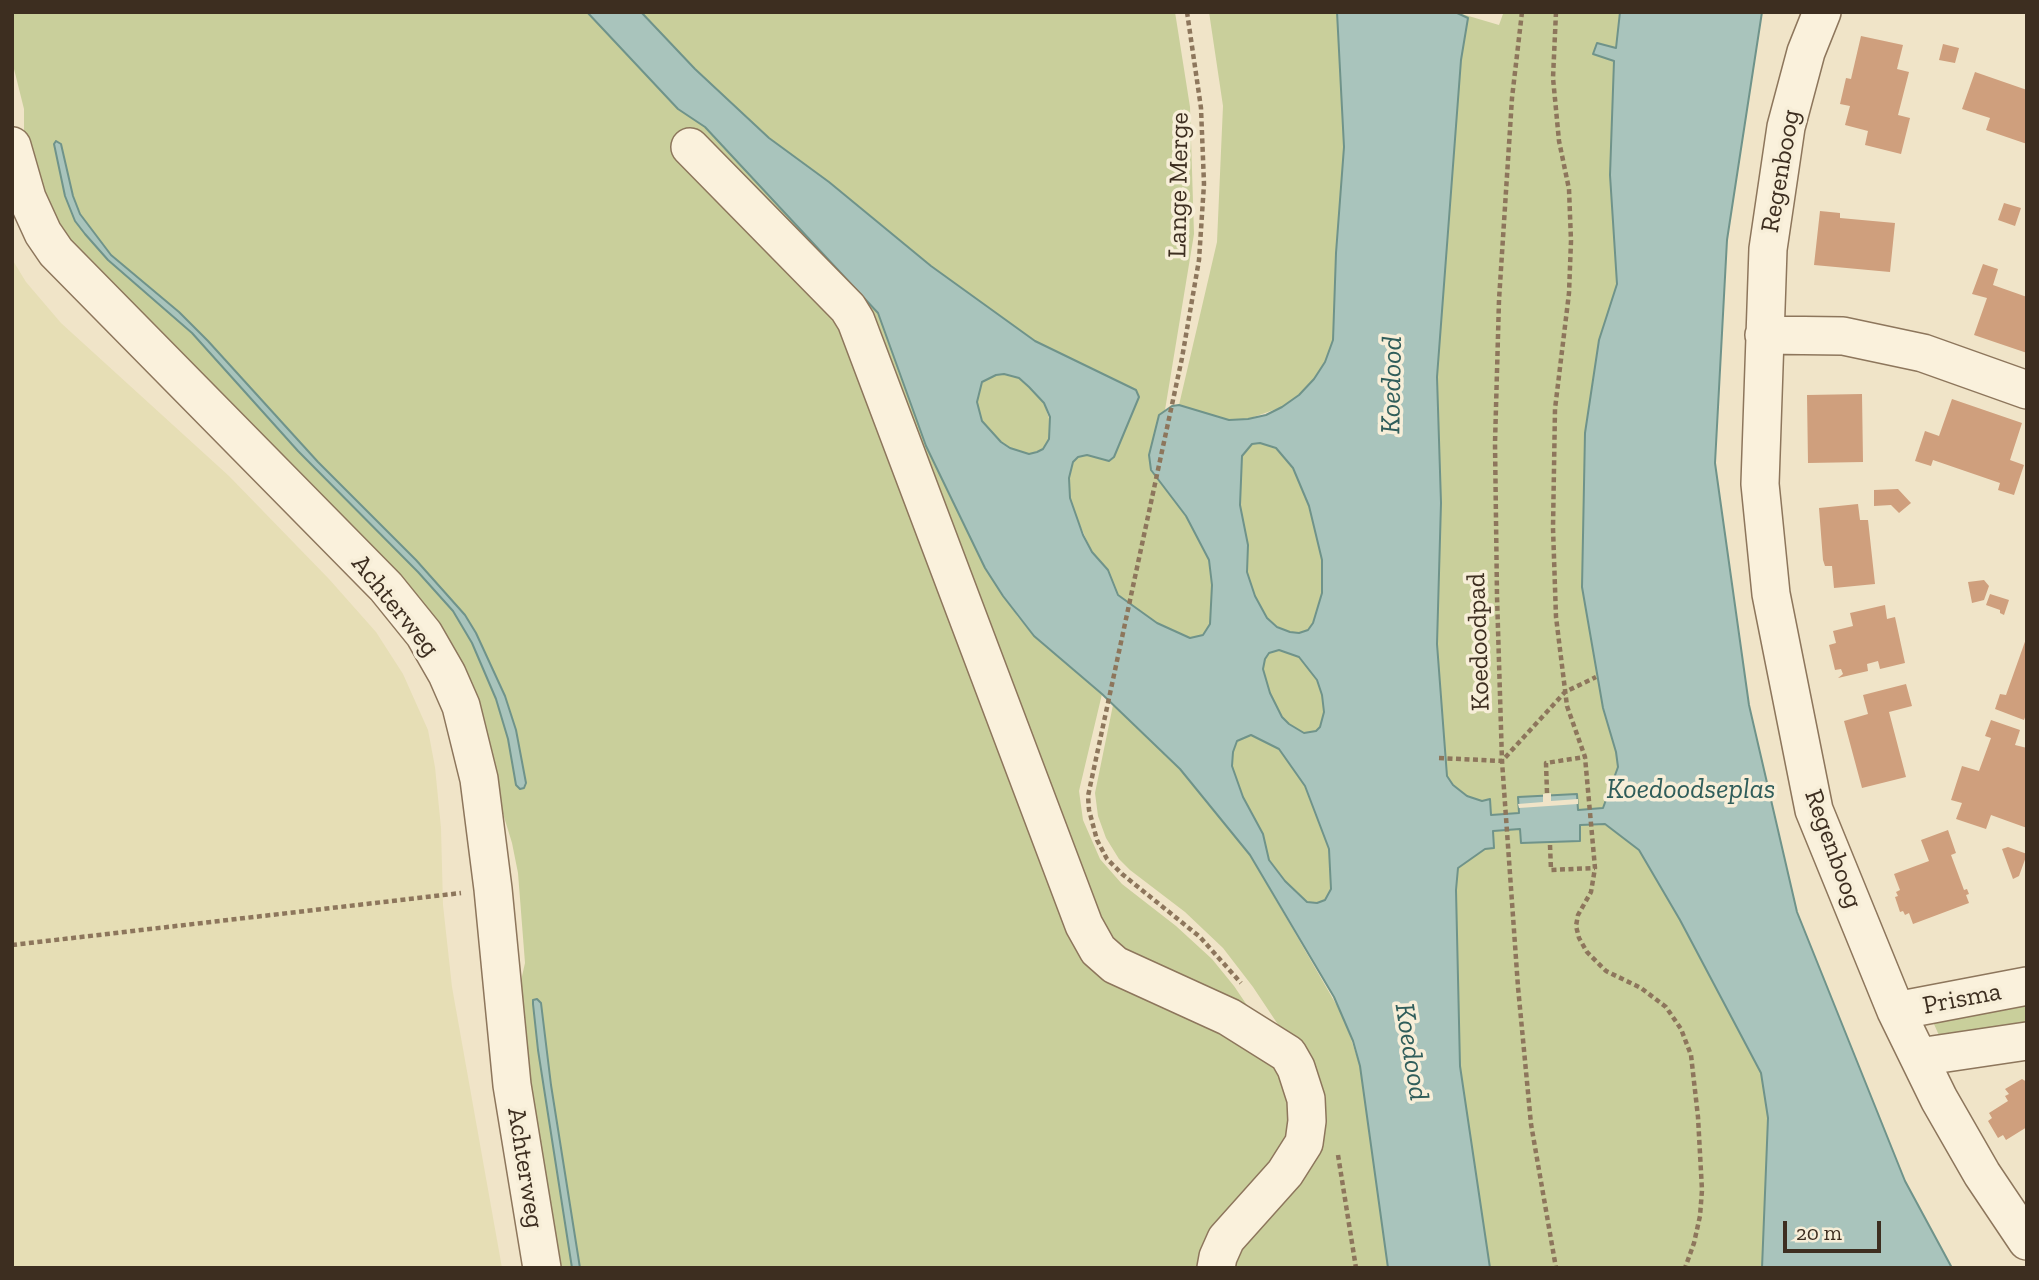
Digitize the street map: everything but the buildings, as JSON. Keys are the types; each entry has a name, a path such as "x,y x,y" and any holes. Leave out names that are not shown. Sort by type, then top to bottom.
{"street":[{"name":"Regenboog","path":"1822,12 1806,52 1786,127 1768,249 1760,484 1773,608 1814,810 1896,1011 1939,1099 1982,1174 2027,1241"},
{"name":"Achterweg","path":"12,146 27,198 43,233 56,252 386,587 424,634 447,674 461,706 480,779 512,1085 542,1268"},
{"path":"691,147 848,308 856,321 1084,925 1098,950 1115,965 1229,1017 1288,1054 1296,1068 1306,1098 1304,1143 1285,1173 1226,1239 1216,1268"},
{"path":"1763,335 1843,336 1923,353 2027,390"},
{"name":"Prisma","path":"1896,1011 2026,982"},
{"name":"Prisma","path":"1919,1057 2027,1041"}],"path":[{"name":"Lange Merge","path":"1187,12 1201,108 1204,184 1199,260 1182,358 1089,781 1088,803 1097,840 1107,859 1200,937 1247,991"},
{"name":"Koedoodpad","path":"1522,12 1512,98 1499,300 1495,443 1502,761 1531,1124 1556,1268"},
{"path":"1556,12 1553,78 1559,141 1569,189 1571,241 1569,293 1556,409 1553,528 1556,617 1567,706 1585,757 1595,868 1591,892 1578,915 1576,926 1587,952 1606,971 1641,988 1666,1007 1681,1029 1691,1055 1702,1190 1700,1216 1685,1268"},
{"path":"1440,758 1502,761 1565,692 1596,677"},
{"path":"1547,793 1546,763 1585,757"},
{"path":"1550,845 1551,870 1595,868"},
{"path":"12,945 493,889"}],"shaded area":[{"path":"12,259 26,282 61,323 229,476 329,579 376,632 403,674 428,730 435,767 441,828 443,905 452,987 502,1268 12,1268"}],"green space":[{"path":"12,12 587,12 678,109 705,127 878,313 926,446 985,568 1034,636 1102,694 1079,791 1083,820 1100,859 1122,884 1176,926 1212,959 1261,1026 1202,994 1129,963 1110,950 1094,930 863,313 695,142 685,152 839,310 852,331 1073,916 1091,952 1101,965 1202,1011 1248,1039 1275,1058 1288,1072 1294,1085 1299,1116 1295,1140 1272,1175 1224,1226 1210,1254 1207,1268 580,1268 541,1003 537,999 533,1000 533,1004 538,1050 572,1268 552,1268 520,1082 513,1016 525,963 518,873 512,843 468,699 449,656 431,628 391,581 60,244 48,225 24,163 24,109 12,61","holes":["54,144 61,144 80,214 111,255 179,312 208,341 318,462 416,560 465,615 505,696 516,730 526,783 524,788 520,789 516,785 508,739 496,699 472,643 453,611 298,451 192,333 108,260 85,234 75,221 65,196"]},
{"path":"641,12 1175,12 1190,107 1194,234 1165,410 1159,415 1149,455 1151,470 1186,516 1209,560 1212,585 1211,616 1210,624 1203,635 1190,638 1181,635 1157,623 1118,595 1108,570 1092,552 1070,498 1069,478 1073,462 1078,457 1087,455 1109,461 1136,390 1035,341 931,266 829,182 769,138 695,69"},
{"path":"1209,12 1337,12 1344,147 1333,340 1325,362 1299,395 1282,407 1248,419 1229,420 1179,405 1217,242 1223,106"},
{"path":"1455,12 1499,25 1503,14 1499,12 1620,12 1616,48 1597,43 1594,54 1614,60 1610,175 1617,284 1599,340 1585,432 1603,708 1618,767 1604,808 1578,810 1577,794 1518,797 1519,813 1491,815 1490,799 1482,801 1467,796 1453,785 1447,776 1437,644 1441,503 1437,377 1461,60 1468,18"},
{"path":"1004,374 1019,378 1044,403 1051,425 1049,439 1043,449 1029,454 1010,448 982,421 977,402 982,382"},
{"path":"1260,443 1276,448 1293,468 1309,506 1322,560 1322,593 1313,623 1308,630 1299,633 1277,626 1267,618 1255,596 1247,572 1248,545 1240,505 1242,456 1252,444"},
{"path":"1279,650 1299,657 1317,680 1324,712 1320,727 1316,731 1304,733 1288,724 1270,693 1263,669 1265,659 1269,652"},
{"path":"1113,705 1180,769 1250,855 1344,1018 1360,1066 1388,1268 1224,1268 1300,1166 1295,1050 1223,948 1185,912 1130,870 1119,859 1106,838 1098,816 1095,793"},
{"path":"1251,735 1279,749 1305,786 1329,849 1331,889 1322,902 1307,902 1285,881 1269,860 1263,834 1243,797 1232,767 1237,741"},
{"path":"1605,824 1639,849 1761,1073 1768,1118 1762,1268 1490,1268 1460,1066 1456,890 1458,868 1485,849 1493,831 1520,829 1521,843 1580,841 1579,825"},
{"path":"2027,1000 2027,1027 1941,1040 1930,1015"}],"water":[{"path":"587,12 641,12 695,69 769,138 829,182 931,266 1035,341 1136,390 1139,397 1114,457 1109,461 1087,455 1078,457 1073,462 1069,478 1070,498 1083,535 1092,552 1108,570 1118,595 1157,623 1190,638 1203,635 1210,624 1212,585 1209,560 1186,516 1151,470 1149,455 1159,415 1172,406 1179,405 1229,420 1266,415 1299,395 1325,362 1333,340 1344,147 1337,12 1455,12 1468,18 1461,60 1437,377 1441,503 1437,644 1447,776 1453,785 1467,796 1482,801 1490,799 1491,815 1519,813 1518,797 1577,794 1578,810 1603,808 1618,767 1603,708 1582,587 1585,433 1599,340 1617,284 1610,175 1614,61 1593,54 1597,43 1616,48 1620,12 1762,12 1727,240 1715,463 1749,705 1797,912 1905,1181 1952,1268 1762,1268 1768,1118 1761,1073 1680,920 1639,850 1605,824 1580,825 1580,841 1521,843 1520,829 1493,831 1494,848 1485,849 1458,868 1456,890 1460,1066 1490,1268 1388,1268 1360,1066 1353,1041 1334,997 1250,855 1180,769 1102,694 1034,636 1003,596 985,568 926,446 878,313 705,127 678,109","holes":["996,375 1019,378 1044,403 1050,417 1049,439 1043,449 1029,454 1010,448 982,421 977,402 982,382","1260,443 1276,448 1293,468 1309,506 1322,560 1322,593 1313,623 1308,630 1299,633 1277,627 1267,618 1255,596 1247,572 1248,545 1240,505 1242,456 1252,444","1279,650 1299,657 1317,680 1324,712 1320,727 1316,731 1304,733 1282,717 1270,693 1263,669 1269,653","1251,735 1279,749 1305,786 1329,849 1331,889 1325,900 1307,902 1285,881 1269,860 1263,834 1243,797 1232,766 1237,741"]},
{"path":"56,141 61,144 80,214 111,255 179,312 208,341 318,462 416,560 465,615 505,696 516,730 526,783 524,788 520,789 516,785 508,739 496,699 472,643 453,611 298,451 192,333 108,260 85,234 75,221 65,196 54,144"},
{"path":"537,999 541,1003 580,1268 572,1268 538,1050 533,1004 533,1000"}],"pier":[{"path":"1551,793 1551,801 1578,799 1578,804 1519,808 1518,804 1543,802 1543,794"}],"water label":[{"name":"Koedood","path":"1392,385"},
{"name":"Koedoodseplas","path":"1691,790"},
{"name":"Koedood","path":"1411,1052"}]}
